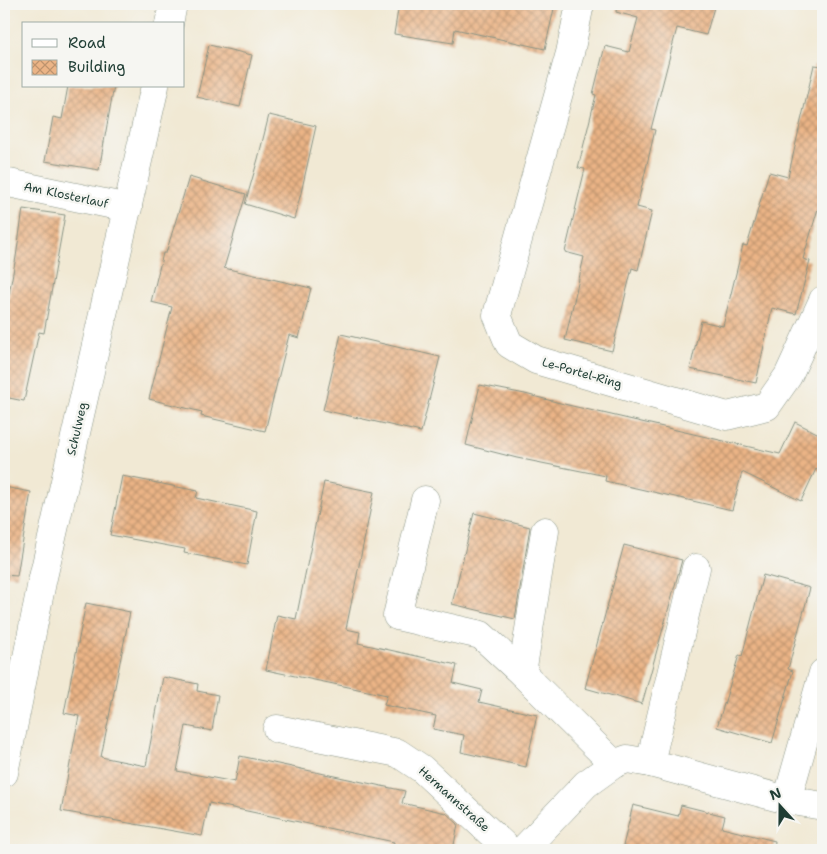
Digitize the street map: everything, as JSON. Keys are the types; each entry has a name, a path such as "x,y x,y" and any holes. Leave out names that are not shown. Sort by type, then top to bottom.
{"street":[{"path":"169,22 173,4"},
{"name":"Le-Portel-Ring","path":"580,4 570,53 497,315 509,344 536,360 727,416 767,406 788,376 823,300"},
{"name":"Schulweg","path":"4,773 42,582 155,88"},
{"name":"Am Klosterlauf","path":"4,182 128,208"},
{"path":"425,500 397,616 481,635 614,764"},
{"path":"522,673 545,531"},
{"path":"650,763 696,568"},
{"path":"787,800 823,673"},
{"name":"Hermannstraße","path":"277,729 398,753 422,768 509,850"},
{"path":"523,850 586,784 614,764 627,759 650,763 787,800 823,806"}],"building":[{"path":"399,4 555,4 545,49 455,29 453,43 394,34"},
{"path":"617,4 715,4 706,35 677,28 651,129 655,130 637,207 652,211 638,270 632,268 612,351 565,340 584,257 565,252 585,169 578,168 596,95 593,94 605,46 629,52 638,18 616,12"},
{"path":"209,45 252,55 240,107 197,97"},
{"path":"814,65 823,66 823,192 803,259 810,261 796,314 772,308 756,383 690,369 701,321 723,326 743,245 747,246 769,172 788,177"},
{"path":"68,88 114,88 99,170 45,161 53,117 62,119"},
{"path":"269,115 316,126 294,219 245,204"},
{"path":"189,177 246,194 224,268 311,288 299,338 289,335 265,431 201,416 202,412 149,399 172,307 151,302 163,253 166,253"},
{"path":"23,209 65,215 44,333 39,332 24,401 4,397 4,320"},
{"path":"341,334 440,357 421,432 323,410"},
{"path":"480,385 780,454 795,422 823,436 823,473 816,469 801,501 742,472 732,510 605,481 606,476 517,458 466,445"},
{"path":"122,476 198,491 196,498 257,511 247,565 184,553 185,549 110,535"},
{"path":"324,482 374,492 346,629 360,632 358,643 457,665 453,683 482,690 479,702 537,715 526,767 461,752 464,735 433,729 436,716 384,705 387,695 266,670 277,615 296,619"},
{"path":"4,487 31,492 17,576 4,575"},
{"path":"474,513 530,527 515,619 452,604"},
{"path":"624,545 682,560 642,704 585,688"},
{"path":"763,575 810,588 788,669 793,671 772,743 717,727 739,655 742,656"},
{"path":"86,603 130,612 101,757 146,766 163,677 198,684 197,691 218,695 212,731 186,726 177,771 235,782 240,756 405,791 402,803 446,813 458,824 453,850 392,850 394,842 209,803 202,836 61,811 79,716 64,713"},
{"path":"633,805 678,816 681,805 725,816 722,828 775,841 774,850 622,850"}]}
